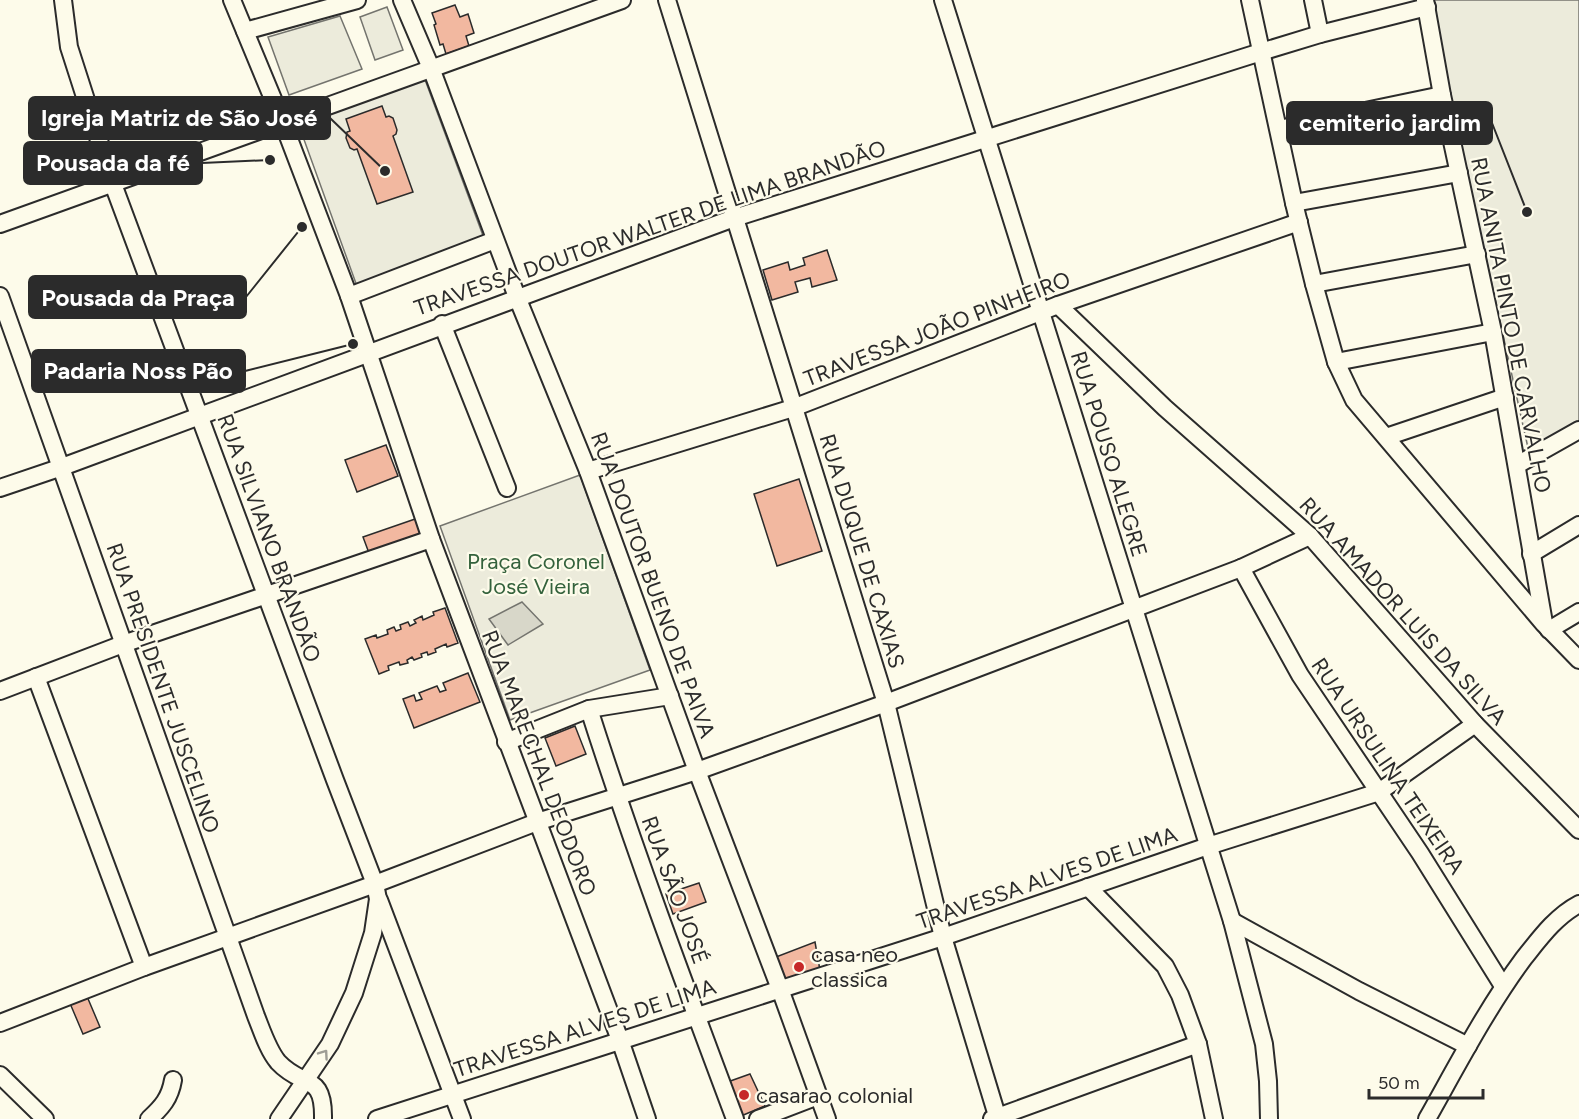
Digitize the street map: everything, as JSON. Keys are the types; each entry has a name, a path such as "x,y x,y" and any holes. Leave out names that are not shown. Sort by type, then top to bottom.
{"street":[{"name":"RUA SILVIANO BRANDÃO","path":"63,0 69,47 113,184 462,1119"},
{"name":"RUA MARECHAL DEODORO","path":"232,0 283,123 349,296 431,539 620,1040 647,1119"},
{"path":"245,31 357,0"},
{"name":"RUA DOUTOR BUENO DE PAIVA","path":"402,0 517,297 588,471 827,1119"},
{"path":"0,224 622,0"},
{"name":"RUA DUQUE DE CAXIAS","path":"667,0 886,704 943,938 996,1118"},
{"name":"RUA POUSO ALEGRE","path":"943,0 1095,491 1134,607 1232,921 1264,1044 1269,1119"},
{"path":"1250,0 1314,284 1336,362 1354,400 1546,627 1579,660"},
{"path":"1313,0 1320,34"},
{"name":"TRAVESSA DOUTOR WALTER DE LIMA BRANDÃO","path":"0,488 734,218 986,137 1320,34 1426,4"},
{"name":"RUA ANITA PINTO DE CARVALHO","path":"1426,4 1442,95 1493,332 1546,627"},
{"path":"1279,129 1442,95"},
{"path":"1294,203 1460,173"},
{"name":"TRAVESSA JOÃO PINHEIRO","path":"588,471 794,408 1058,305 1299,222"},
{"path":"349,296 495,240"},
{"path":"1314,284 1477,254"},
{"name":"RUA PRESIDENTE JUSCELINO","path":"0,296 256,1016 277,1061 292,1074 316,1086 322,1095 323,1119"},
{"name":"RUA AMADOR LUIS DA SILVA","path":"1058,305 1165,408 1310,536 1475,724 1579,830"},
{"path":"442,324 507,488"},
{"path":"1336,362 1493,332"},
{"path":"1386,437 1505,397"},
{"path":"1517,465 1579,430"},
{"path":"1532,554 1579,525"},
{"path":"0,1023 228,937 377,891 537,822 697,771 886,704 1134,607 1241,568 1310,536"},
{"path":"0,691 123,644 431,539"},
{"name":"RUA URSULINA TEIXEIRA","path":"1241,568 1300,675 1420,853 1503,986"},
{"path":"1546,627 1579,612"},
{"path":"36,677 144,967"},
{"path":"506,741 589,709 670,696"},
{"name":"RUA SÃO JOSÉ","path":"589,709 616,796 735,1119"},
{"name":"TRAVESSA ALVES DE LIMA","path":"378,1119 943,938 1208,846 1379,792 1475,724"},
{"path":"1088,887 1165,966 1180,995 1198,1044 1214,1119"},
{"path":"279,1119 330,1044 354,993 373,933 377,891"},
{"path":"1427,1119 1503,986 1545,931 1579,904"},
{"path":"1232,921 1359,991 1468,1046"},
{"path":"996,1118 1198,1044"},
{"path":"0,1075 45,1119"},
{"path":"149,1119 165,1104 171,1093 173,1080"},
{"path":"758,1119 818,1096"}],"green space":[{"path":"1429,0 1579,0 1579,424 1530,457"},
{"path":"387,7 403,50 375,60 360,17"},
{"path":"340,16 362,69 289,95 268,37"},
{"path":"424,77 485,241 358,289 298,123"},
{"name":"Praça Coronel José Vieira","path":"580,475 650,670 510,720 440,526"}],"shaded area":[{"path":"522,602 543,624 508,645 489,619"}],"building":[{"path":"455,5 460,17 468,14 474,33 466,36 469,46 446,54 443,44 440,45 432,13"},
{"path":"382,106 386,117 393,118 397,130 393,136 413,192 377,204 357,149 350,148 346,138 347,132 350,131 346,119"},
{"path":"827,250 837,280 812,287 810,278 795,282 798,292 772,300 763,270 788,262 790,270 805,265 803,258"},
{"path":"386,445 398,476 357,492 345,460"},
{"path":"799,479 822,551 777,566 754,494"},
{"path":"418,518 424,534 369,553 363,537"},
{"path":"445,608 458,643 447,647 446,644 435,649 436,652 428,655 427,652 421,654 422,657 414,660 412,657 407,660 408,663 400,665 399,662 388,666 389,670 379,674 365,639 388,634 387,630 394,627 396,631 401,629 400,625 408,622 410,626 416,623 414,620 422,616 423,620 434,615 433,612"},
{"path":"468,673 480,702 414,728 403,699 414,695 416,701 422,699 419,693 437,686 440,692 446,690 443,683"},
{"path":"575,726 586,754 556,766 545,738"},
{"path":"699,883 706,902 673,914 666,894"},
{"name":"casa neo classica","path":"815,942 821,976 780,989 776,957"},
{"path":"86,994 100,1027 83,1034 69,1001"},
{"name":"casarao colonial","path":"750,1074 765,1106 741,1116 722,1084"}],"place":[{"name":"Pousada da fé","path":"270,160"},
{"name":"Igreja Matriz de São José","path":"385,171"},
{"name":"cemiterio jardim","path":"1527,212"},
{"name":"Pousada da Praça","path":"302,227"},
{"name":"Padaria Noss Pão","path":"353,344"},
{"name":"casa neo classica","path":"799,967"},
{"name":"casarao colonial","path":"744,1095"}]}
